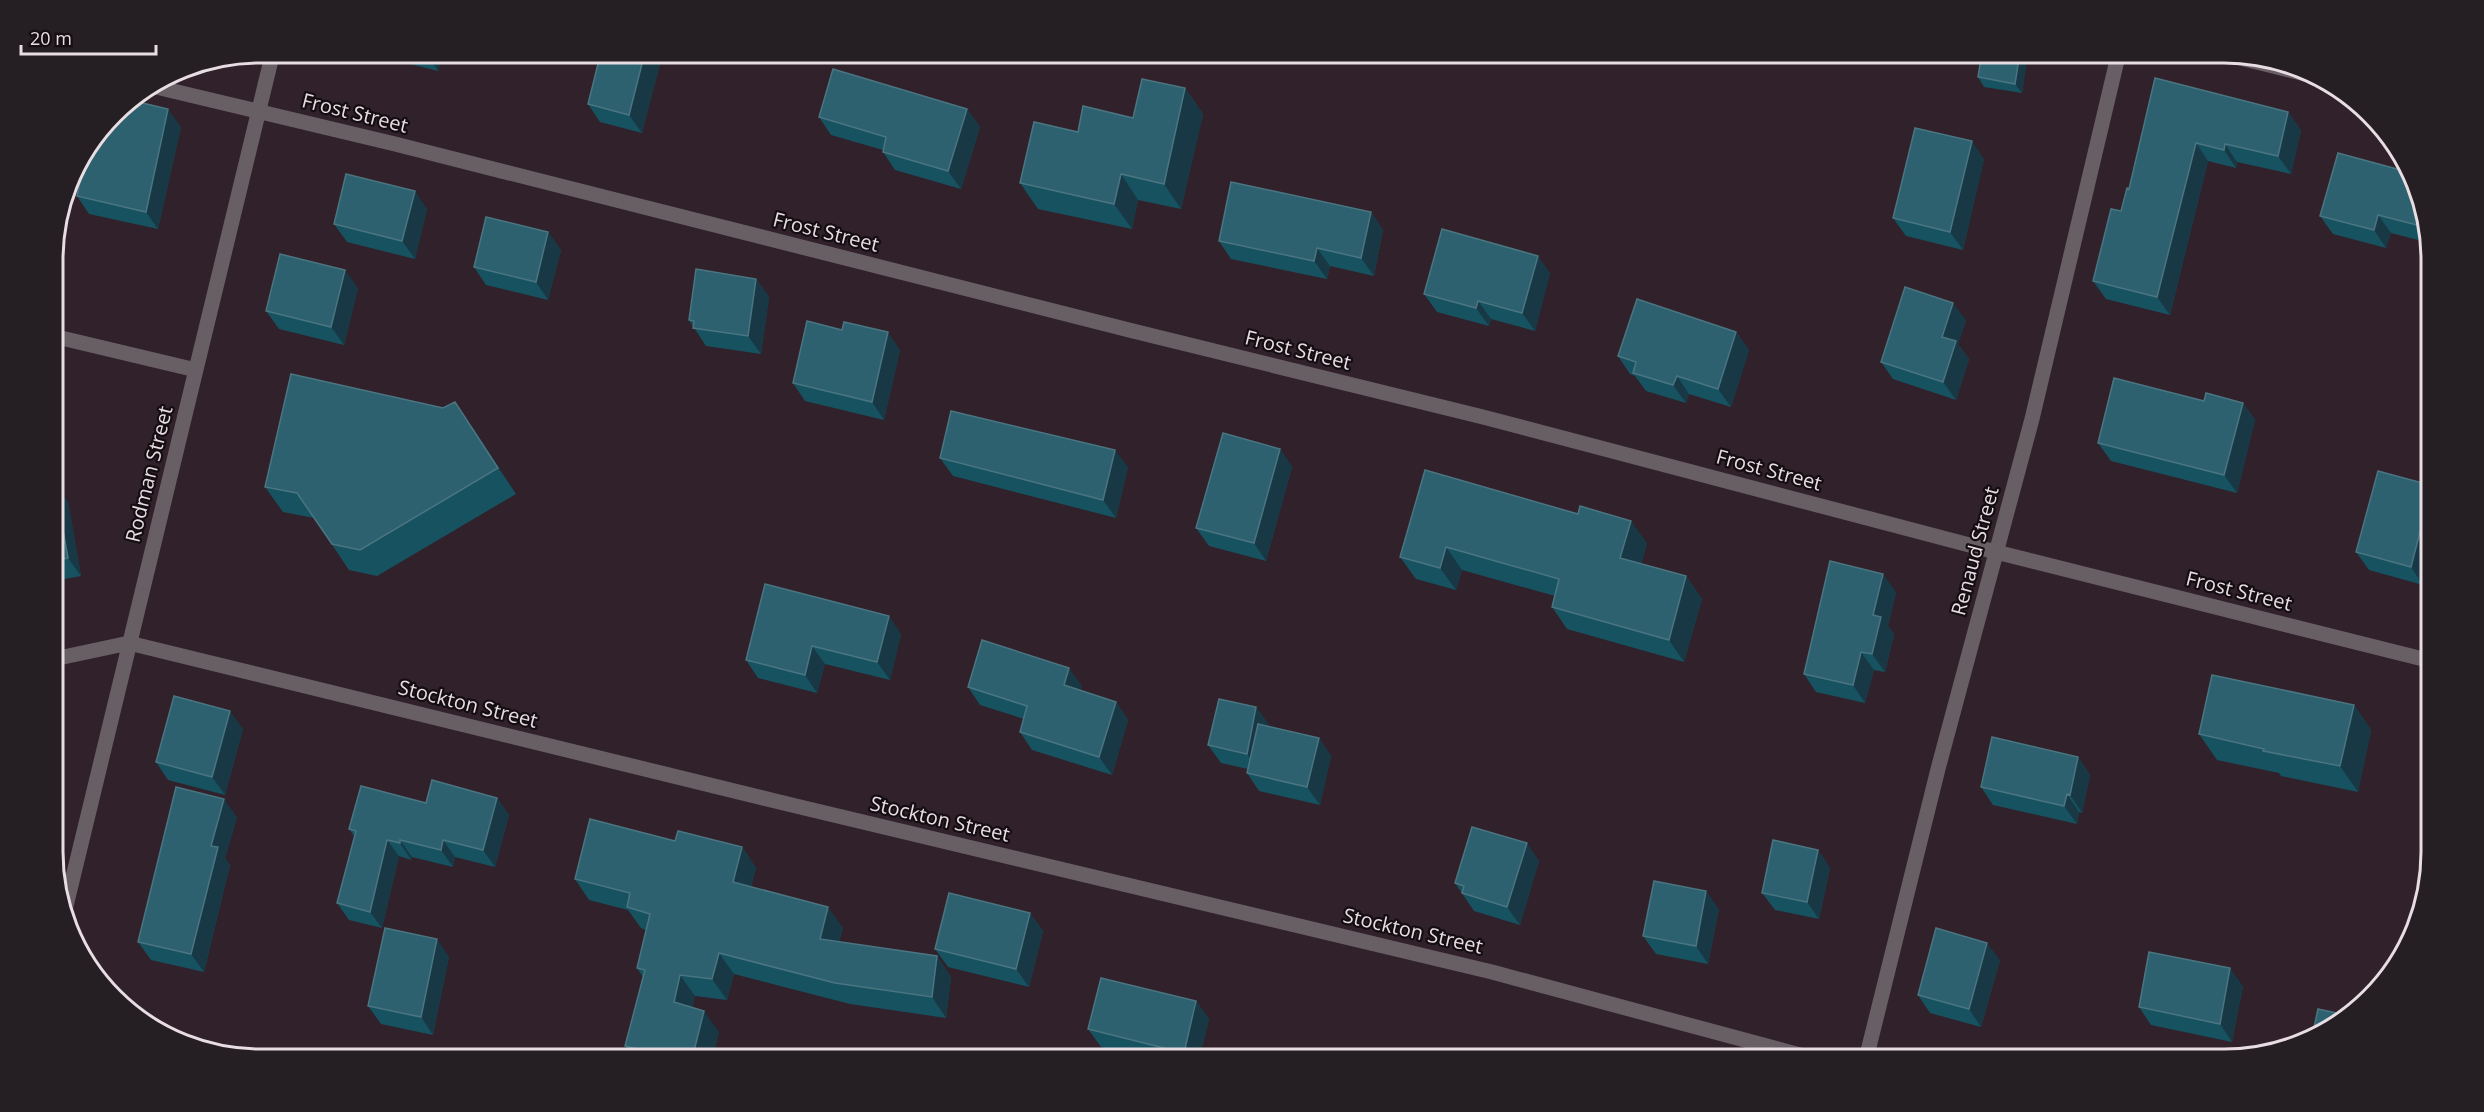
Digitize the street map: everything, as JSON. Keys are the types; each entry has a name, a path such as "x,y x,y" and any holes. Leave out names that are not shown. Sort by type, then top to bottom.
{"street":[{"name":"Rodman Street","path":"69,896 270,63"},
{"name":"Renaud Street","path":"1868,1049 1938,770 2035,408 2116,63"},
{"name":"Frost Street","path":"163,89 1483,417 1996,552 2421,658"},
{"path":"63,338 196,370"},
{"name":"Stockton Street","path":"63,657 129,643 784,803 1492,972 1778,1049"}],"building":[{"path":"598,63 642,63 629,115 588,104"},
{"path":"1980,63 2018,63 2015,84 1978,77"},
{"path":"833,69 967,109 948,171 883,152 886,137 819,117"},
{"path":"2155,78 2288,112 2278,156 2225,144 2224,150 2196,143 2157,297 2093,281 2111,209 2121,211 2127,188 2129,189"},
{"path":"1142,79 1185,88 1164,184 1121,174 1114,204 1020,183 1034,122 1078,132 1083,106 1133,118"},
{"path":"142,103 168,109 146,212 77,196 81,179 89,162 112,130 130,112"},
{"path":"1915,128 1972,141 1950,232 1893,218"},
{"path":"2338,153 2399,170 2406,185 2417,225 2378,215 2374,230 2320,216"},
{"path":"346,174 415,191 402,241 334,224"},
{"path":"1231,182 1371,212 1361,258 1317,248 1314,261 1219,241"},
{"path":"486,217 548,232 536,282 474,267"},
{"path":"1442,229 1538,256 1522,313 1478,301 1476,308 1424,294"},
{"path":"280,254 345,270 331,327 266,311"},
{"path":"696,269 756,279 748,336 693,328 694,321 689,320"},
{"path":"1905,287 1953,303 1942,337 1956,341 1943,382 1881,362"},
{"path":"1637,299 1736,332 1718,389 1677,376 1673,385 1633,373 1636,362 1618,356"},
{"path":"807,321 842,330 844,322 888,332 872,402 793,383"},
{"path":"291,374 443,408 455,402 498,468 360,550 332,544 297,493 265,487"},
{"path":"2114,378 2204,401 2206,393 2243,403 2224,475 2098,443"},
{"path":"951,411 1115,450 1103,500 940,458"},
{"path":"1223,433 1280,449 1254,543 1196,528"},
{"path":"1425,470 1578,514 1580,506 1631,521 1620,558 1686,576 1669,640 1552,607 1559,579 1446,547 1440,568 1400,557"},
{"path":"2378,471 2421,483 2421,528 2411,567 2356,552"},
{"path":"63,530 68,558 63,559"},
{"path":"1830,561 1883,574 1873,615 1881,617 1872,654 1861,652 1853,685 1804,674"},
{"path":"765,584 889,616 877,662 812,646 805,675 746,660"},
{"path":"982,640 1069,668 1064,685 1116,702 1099,757 1020,732 1027,706 968,687"},
{"path":"2212,675 2354,705 2340,766 2263,751 2264,749 2199,734"},
{"path":"174,696 230,711 212,777 156,762"},
{"path":"1219,699 1256,707 1247,754 1208,745"},
{"path":"1258,724 1319,738 1307,787 1247,773"},
{"path":"1992,737 2078,757 2070,795 2067,794 2064,806 1981,787"},
{"path":"432,780 497,798 483,850 443,840 441,850 400,840 400,843 387,840 370,912 337,903 356,831 349,829 361,786 426,803"},
{"path":"176,787 224,799 211,846 218,847 191,954 138,942"},
{"path":"590,819 675,841 678,831 742,847 733,882 828,907 820,939 937,956 932,997 835,983 719,953 712,979 680,975 674,1002 704,1011 694,1049 637,1049 625,1046 645,970 637,968 650,914 627,907 630,893 575,879"},
{"path":"1472,827 1527,843 1507,907 1462,893 1464,886 1455,883"},
{"path":"1773,840 1818,850 1807,902 1762,893"},
{"path":"1654,881 1706,891 1696,946 1643,936"},
{"path":"949,893 1030,913 1016,969 935,949"},
{"path":"385,928 437,939 421,1017 368,1006"},
{"path":"1936,928 1987,943 1969,1009 1918,995"},
{"path":"2149,952 2230,968 2220,1024 2139,1007"},
{"path":"1101,978 1196,1001 1185,1049 1168,1049 1088,1029"},
{"path":"2318,1009 2337,1013 2322,1023 2314,1027"}]}
